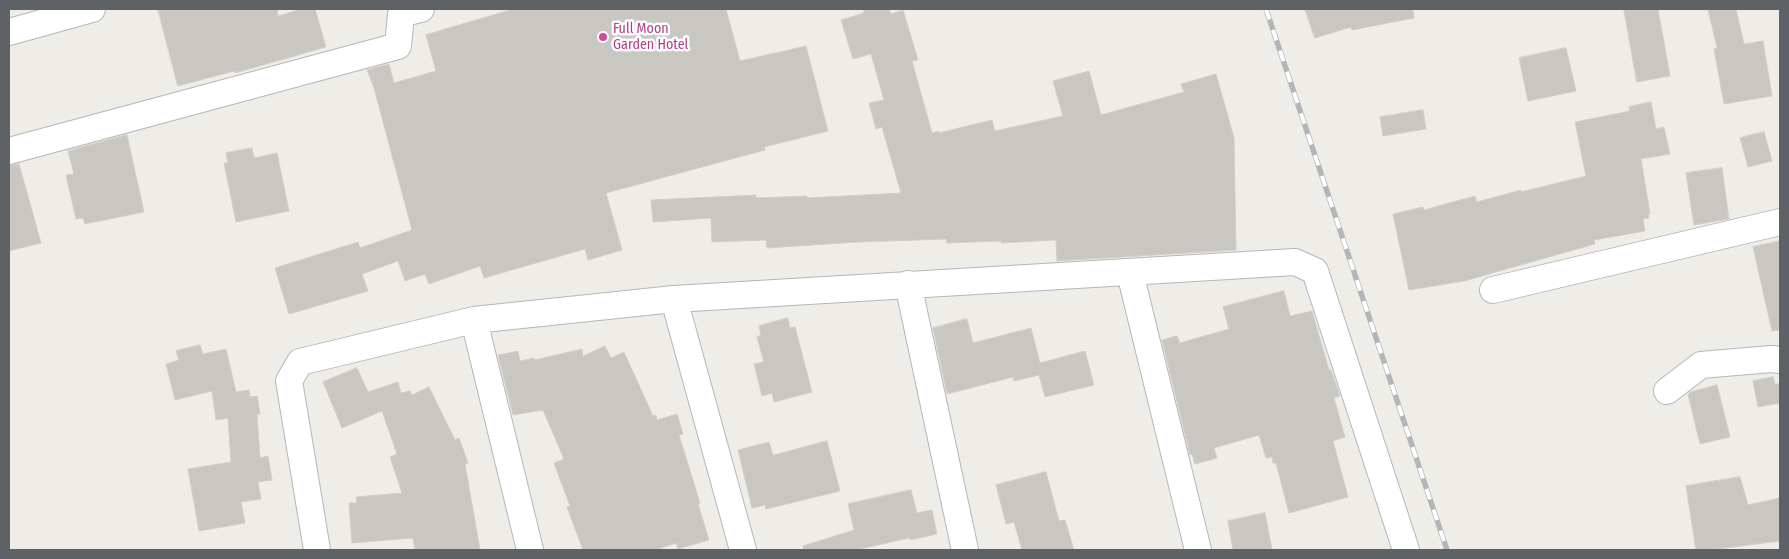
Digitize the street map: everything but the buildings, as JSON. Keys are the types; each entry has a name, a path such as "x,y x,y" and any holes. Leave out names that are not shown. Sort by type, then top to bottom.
{"street":[{"path":"9,32 92,9"},
{"path":"9,151 398,46 401,14 421,9"},
{"path":"1493,290 1780,222"},
{"path":"317,550 289,381 300,362 474,320 674,299 1295,262 1315,271 1406,550"},
{"path":"1130,273 1198,550"},
{"path":"908,284 966,550"},
{"path":"674,299 743,550"},
{"path":"474,320 530,550"},
{"path":"1667,391 1701,365 1771,359 1780,360"}],"railway":[{"path":"1266,9 1447,550"}],"place":[{"name":"Full Moon Garden Hotel","path":"603,37"}]}
